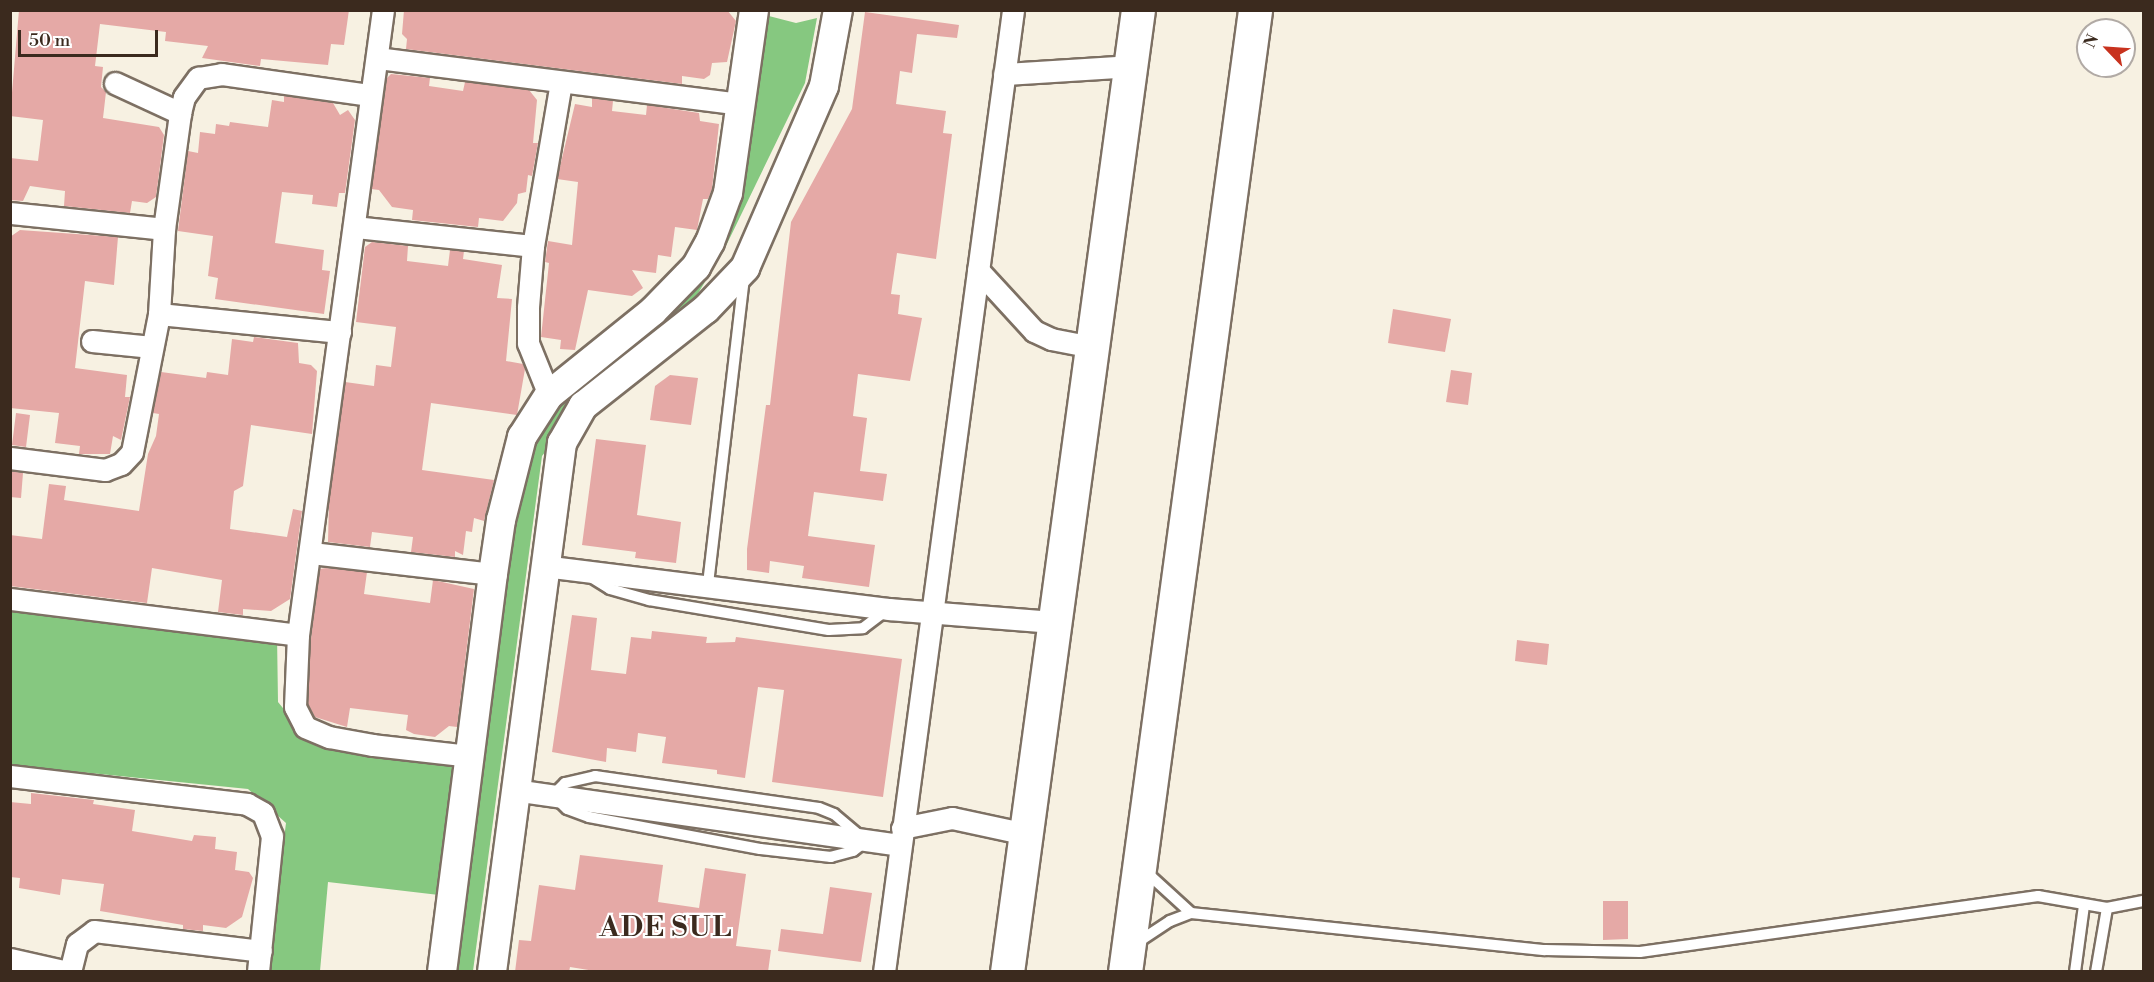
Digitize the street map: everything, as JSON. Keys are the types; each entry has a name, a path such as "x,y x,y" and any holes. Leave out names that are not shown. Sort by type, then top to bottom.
{"highway":[{"path":"1007,972 1138,10"},
{"path":"1126,960 1255,10"}],"street":[{"path":"383,10 369,95 355,227 298,635 295,706 305,727 329,737 373,745 470,756"},
{"path":"441,972 501,520 522,438 549,395 653,311 696,267 719,224 728,193 754,10"},
{"path":"492,972 556,465 569,425 583,406 706,309 745,268 824,86 838,10"},
{"path":"884,972 930,613 1013,10"},
{"path":"376,58 739,104"},
{"path":"1004,74 1130,66"},
{"path":"10,458 105,470 121,464 136,441 159,314 164,229 180,113 189,88 209,74 369,95"},
{"path":"549,395 528,343 533,246 561,82"},
{"path":"115,83 180,113"},
{"path":"10,213 164,229"},
{"path":"355,227 533,246"},
{"path":"978,270 1034,331 1051,339 1092,347"},
{"path":"159,314 340,332"},
{"path":"92,341 152,347"},
{"path":"311,553 493,574"},
{"path":"543,566 579,568 708,584 889,609 1055,622"},
{"path":"10,598 298,635"},
{"path":"10,776 254,806 262,813 273,836 259,961 94,931 77,944 68,972 10,958"},
{"path":"514,790 866,840 901,836 952,818 1026,834"}],"lane":[{"path":"708,584 745,268"},
{"path":"579,568 598,584 649,600 808,627 863,628 889,609"},
{"path":"1139,865 1191,913"},
{"path":"1126,960 1170,921 1191,913 1545,951 1640,952 2038,896 2107,908 2144,901"},
{"path":"2075,972 2084,905"},
{"path":"2096,972 2107,908"}],"green space":[{"path":"765,15 796,23 817,18 805,83 723,252 697,295 605,374 542,456 473,971 456,972 480,743 525,439 714,251 723,251"},
{"path":"10,611 277,635 278,702 304,734 454,762 439,895 328,882 320,971 267,971 286,823 248,789 11,765"}],"building":[{"path":"19,10 349,10 344,45 331,44 328,65 261,59 260,66 202,58 208,46 165,41 166,32 100,24 95,66 103,67 101,87 106,92 103,118 159,127 164,135 156,197 147,203 132,201 130,213 64,206 65,191 30,186 23,201 10,200 10,158 38,161 43,120 10,116"},
{"path":"404,10 727,10 736,21 727,62 712,63 710,75 704,79 682,76 682,84 406,49 407,39 402,34"},
{"path":"865,12 959,25 957,38 917,34 912,73 900,71 896,104 946,111 943,133 952,134 936,259 897,253 891,294 900,295 898,314 922,318 910,381 858,374 853,416 867,418 860,471 887,474 883,501 814,492 808,536 875,545 869,587 802,578 804,566 770,561 769,573 747,570 747,549 766,405 770,405 791,222 852,109"},
{"path":"391,74 430,78 429,86 463,91 465,82 529,90 537,100 533,143 538,143 532,176 528,175 526,192 518,194 517,203 503,221 479,218 478,227 412,220 413,210 392,207 379,190 371,189 387,78"},
{"path":"284,96 333,103 340,115 348,110 355,120 345,193 339,193 337,207 312,204 313,195 282,192 275,243 324,250 322,270 330,271 324,314 215,299 218,278 208,276 213,236 178,231 188,151 198,153 200,132 215,134 216,124 229,126 230,122 268,127 272,100 284,102"},
{"path":"592,98 613,101 612,111 646,115 647,105 699,113 700,121 719,124 712,189 708,199 703,199 697,230 675,227 671,257 658,255 656,273 632,270 643,288 632,296 588,290 575,350 560,349 561,340 541,337 549,263 545,262 548,241 572,245 578,182 557,179 575,104 592,107"},
{"path":"20,230 118,237 114,285 85,281 75,368 127,375 125,397 130,397 121,440 113,436 110,454 79,454 80,446 55,443 59,413 10,408 10,237"},
{"path":"372,242 408,246 407,261 448,266 450,250 464,251 463,259 502,265 497,298 512,299 506,361 523,364 525,369 517,415 431,403 422,470 494,480 484,521 474,518 472,532 466,531 463,555 455,551 455,557 411,552 413,537 372,532 370,547 328,542 329,501 345,382 374,386 376,365 391,367 396,327 356,322 365,247"},
{"path":"1393,309 1451,319 1445,352 1388,343"},
{"path":"254,337 298,343 299,363 311,365 317,371 312,434 251,425 243,486 234,491 230,529 287,537 293,509 302,511 290,599 271,611 243,609 243,615 218,612 222,580 152,568 147,603 10,586 10,535 42,539 49,484 66,486 64,500 139,511 148,454 156,436 159,414 153,413 161,372 206,378 207,372 228,375 232,339 253,342"},
{"path":"1451,370 1472,373 1468,405 1446,402"},
{"path":"670,375 698,378 691,425 650,420 655,386"},
{"path":"16,413 30,415 26,447 12,445"},
{"path":"596,439 646,445 637,515 681,522 676,563 635,558 636,552 582,545"},
{"path":"10,471 23,473 21,498 10,497"},
{"path":"320,569 367,572 364,594 430,603 433,580 474,589 457,727 449,726 435,737 414,734 406,730 408,715 350,708 347,727 315,717 308,704 310,646"},
{"path":"572,615 597,618 591,670 626,674 631,637 651,639 652,631 707,637 706,643 735,642 736,637 902,659 883,797 772,782 784,690 758,687 745,778 717,774 717,770 662,763 666,737 638,733 636,752 607,748 606,762 552,752"},
{"path":"1517,640 1549,644 1547,665 1515,661"},
{"path":"31,793 94,800 93,804 135,810 132,831 192,841 194,835 216,837 215,849 237,852 235,870 249,872 253,878 242,917 226,928 203,925 203,931 183,929 183,925 100,911 104,884 62,879 60,895 19,888 20,878 10,877 10,802 31,804"},
{"path":"580,855 663,865 658,902 699,908 705,868 746,874 736,946 771,950 768,972 601,972 570,967 569,972 515,972 519,940 531,941 539,885 575,890"},
{"path":"830,887 872,893 861,962 778,951 781,929 823,934"},
{"path":"1603,901 1628,901 1628,939 1603,940"}],"district":[{"name":"ADE SUL","path":"666,928"}]}
